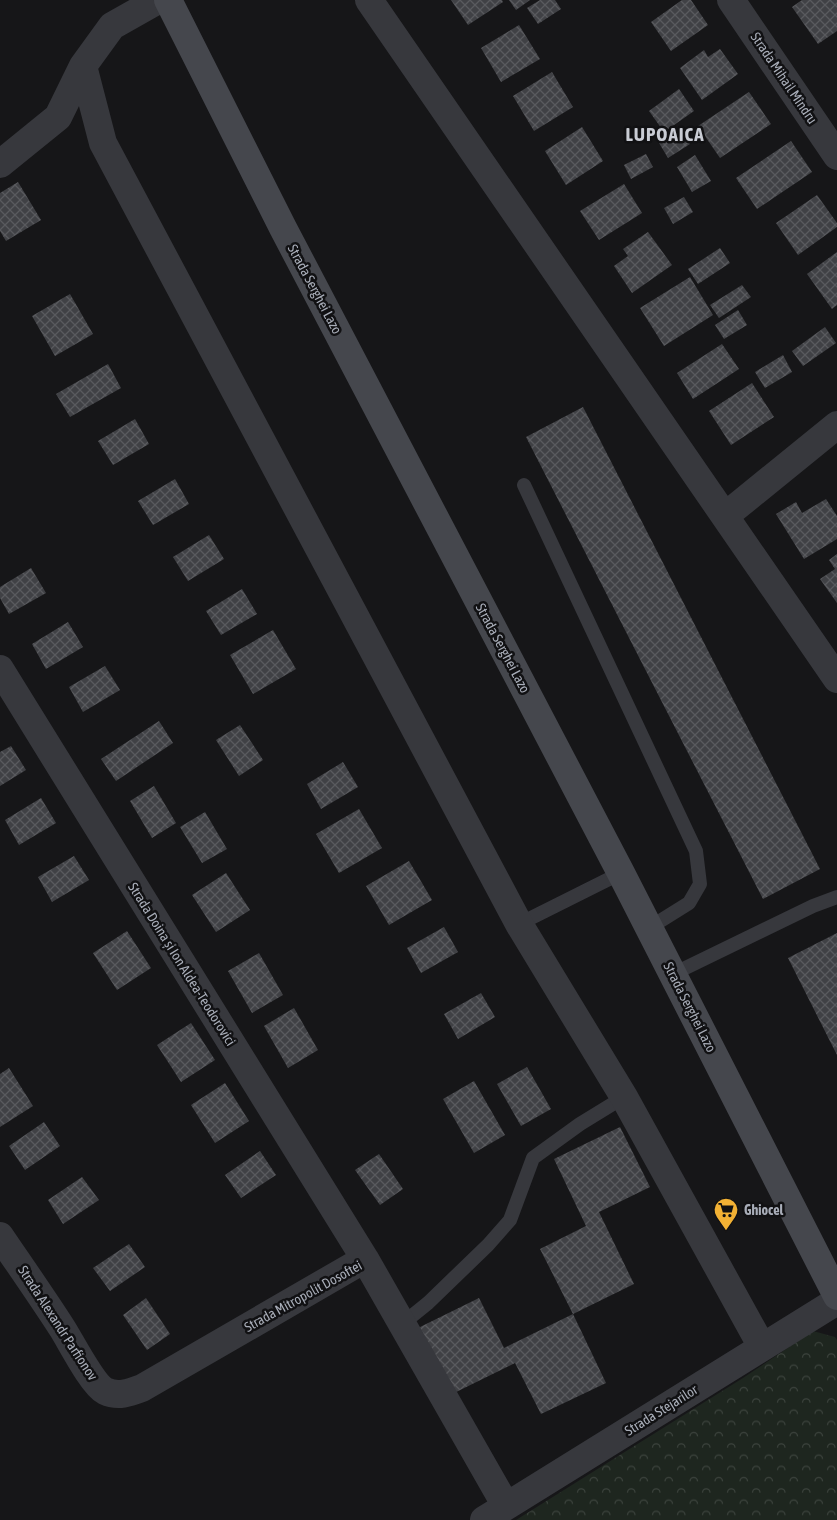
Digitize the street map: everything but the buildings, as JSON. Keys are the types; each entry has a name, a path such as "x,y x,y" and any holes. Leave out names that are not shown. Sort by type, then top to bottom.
{"street":[{"path":"0,164 58,116 83,66 112,26 158,0"},
{"name":"Strada Serghei Lazo","path":"168,0 283,228 621,873 837,1296"},
{"path":"369,0 837,679"},
{"name":"Strada Mihail Mîndru","path":"731,0 837,156"},
{"path":"83,66 103,143 518,924 624,1097 762,1348"},
{"path":"725,516 837,425"},
{"name":"Strada Doina și Ion Aldea-Teodorovici","path":"0,669 365,1259"},
{"name":"Strada Alexandr Parfionov","path":"0,1236 62,1328 94,1380 103,1390 113,1394 126,1394"},
{"name":"Strada Mitropolit Dosoftei","path":"126,1394 142,1388 365,1259 402,1324 495,1513"},
{"name":"Strada Stejarilor","path":"495,1513 837,1301"}],"lane":[{"path":"524,485 696,851 700,884 688,903 649,928"},
{"path":"518,924 621,873"},
{"path":"673,974 813,906 837,897"},
{"path":"402,1324 428,1303 488,1245 510,1220 533,1158 580,1124 624,1097"}],"green space":[{"path":"813,1331 835,1337 837,1340 837,1520 516,1520 743,1378"}],"place":[{"name":"Ghiocel","path":"726,1231"}],"district":[{"name":"LUPOAICA","path":"665,134"}]}
